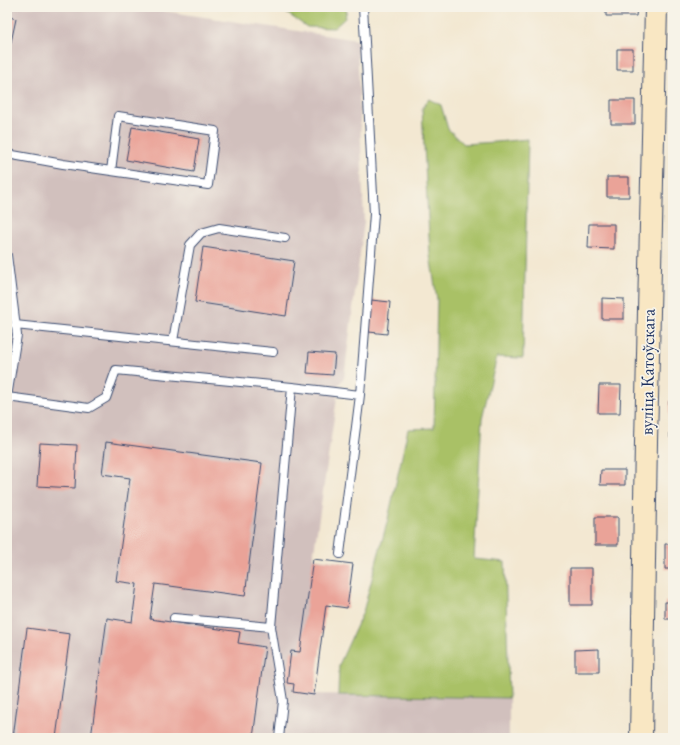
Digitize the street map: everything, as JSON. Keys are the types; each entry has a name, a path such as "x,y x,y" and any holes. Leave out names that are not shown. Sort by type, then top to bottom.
{"main road":[{"name":"вуліца Катоўскага","path":"641,738 656,7"}],"lane":[{"path":"340,554 360,395 374,214 363,7"},
{"path":"7,154 63,164 110,171 208,185 215,131 118,116 110,171"},
{"path":"173,341 190,245 201,233 219,228 285,238"},
{"path":"7,255 17,336 7,398 89,408 106,398 116,370 360,395"},
{"path":"16,325 273,352"},
{"path":"279,738 283,701 271,627 292,387"},
{"path":"174,618 271,627"}],"shaded area":[{"path":"7,7 138,7 357,40 364,222 344,378 339,384 313,558 353,564 347,608 326,605 314,694 509,698 509,738 7,738"}],"green space":[{"path":"281,7 347,8 345,18 334,28 307,27 282,10"},
{"path":"429,99 441,105 448,129 464,144 528,139 523,358 497,357 482,418 474,559 505,562 509,698 338,695 339,665 363,612 388,519 408,429 434,428 437,299 430,255 422,109"}],"building":[{"path":"606,7 637,7 636,16 606,16"},
{"path":"7,16 16,19 8,56 7,56"},
{"path":"617,49 633,49 633,70 617,70"},
{"path":"611,100 635,100 635,124 611,124"},
{"path":"132,127 199,139 194,172 126,160"},
{"path":"607,177 629,177 629,197 607,197"},
{"path":"589,224 614,224 614,249 588,248"},
{"path":"203,247 294,261 286,316 195,302"},
{"path":"602,298 624,299 624,319 602,319"},
{"path":"371,300 390,302 387,334 369,332"},
{"path":"309,352 335,354 333,375 307,373"},
{"path":"671,361 673,361 673,383 671,383"},
{"path":"599,385 621,385 620,413 598,413"},
{"path":"669,401 673,401 673,438 670,438"},
{"path":"106,442 262,463 245,596 155,584 150,619 240,632 238,643 265,647 253,738 91,738 107,618 132,622 137,584 116,581 130,478 102,474"},
{"path":"40,443 77,445 75,488 37,486"},
{"path":"601,470 625,470 625,485 600,485"},
{"path":"595,517 618,517 618,545 595,545"},
{"path":"665,544 673,544 673,569 665,569"},
{"path":"313,559 353,564 347,608 326,605 314,695 293,692 294,684 287,683 291,651 300,652"},
{"path":"570,568 592,568 592,605 570,605"},
{"path":"665,602 673,602 673,619 665,619"},
{"path":"27,628 70,634 56,738 13,738"},
{"path":"599,649 599,672 575,672 575,650"}]}
